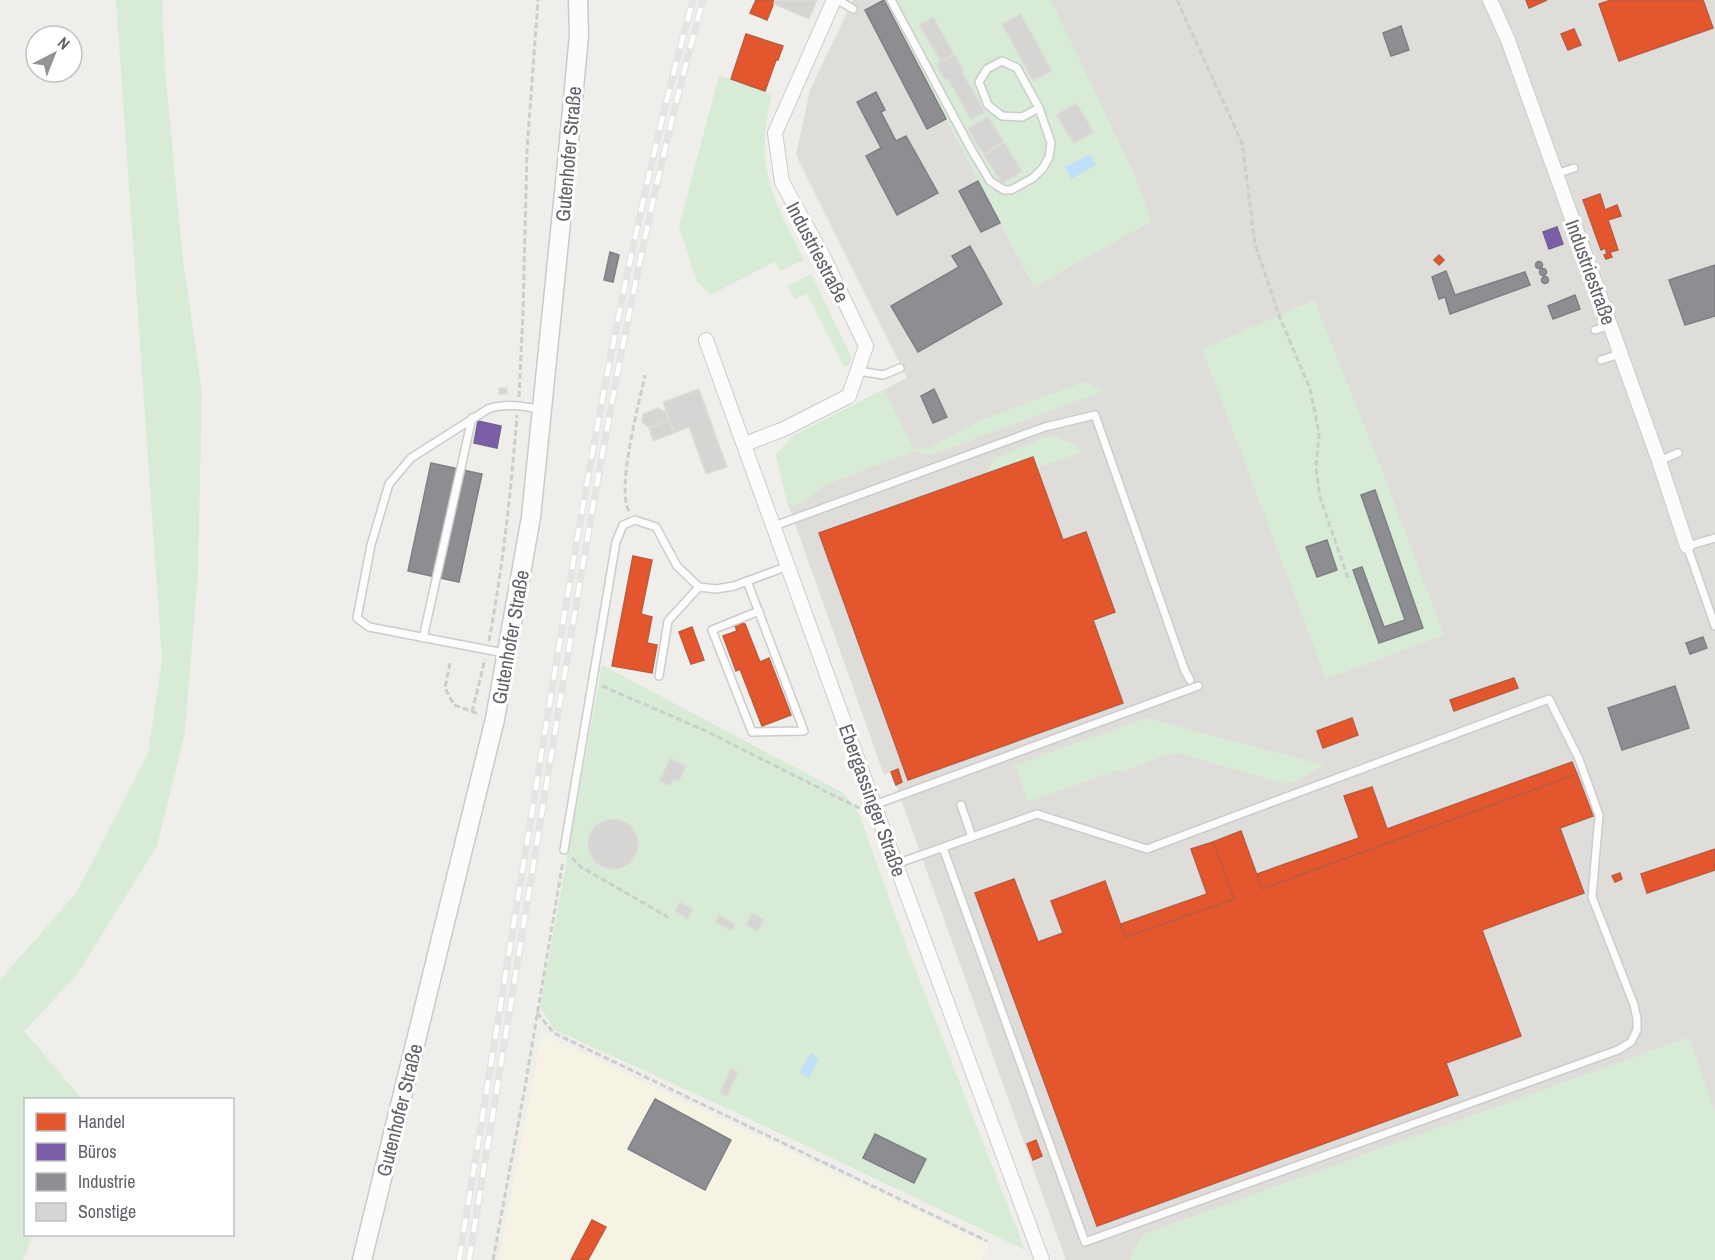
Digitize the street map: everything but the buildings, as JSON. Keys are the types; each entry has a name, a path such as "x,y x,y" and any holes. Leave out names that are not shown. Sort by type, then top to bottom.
{"street":[{"name":"Gutenhofer Straße","path":"362,1260 495,718 531,518 579,35 578,0"},
{"name":"Industriestraße","path":"745,444 784,429 849,396 866,346 824,258 782,182 775,133 836,0"},
{"name":"Industriestraße","path":"1490,0 1508,40 1584,269 1600,281 1620,354 1633,379 1687,546"},
{"name":"Ebergassinger Straße","path":"706,340 1042,1260"}],"lane":[{"path":"836,0 853,9"},
{"path":"891,0 970,149 990,182 997,188 1015,189 1033,178 1043,168 1049,157 1051,142 1039,108 1017,68 1002,61 987,69 980,82 988,105 1002,116 1022,117 1039,108"},
{"path":"1554,181 1574,168"},
{"path":"1595,330 1610,318"},
{"path":"1601,360 1620,354"},
{"path":"858,371 883,375 900,368"},
{"path":"507,653 369,627 357,618 371,545 389,484 411,458 472,418 498,405 518,405 542,409"},
{"path":"774,526 1044,427 1095,415 1190,680"},
{"path":"423,638 472,418"},
{"path":"1659,460 1678,453"},
{"path":"564,850 616,542 623,525 635,520 656,527 676,566 699,587 716,589 734,586 788,566"},
{"path":"1715,538 1687,546 1715,626"},
{"path":"747,581 759,611 804,731 752,732 712,630 759,611"},
{"path":"658,676 668,621 699,587"},
{"path":"874,805 1197,686"},
{"path":"896,864 1037,814 1147,849 1549,699 1579,759 1599,815 1592,897 1634,1005 1637,1030 1631,1042 1618,1050 1085,1242 943,848"},
{"path":"961,805 972,837"}],"path":[{"path":"472,712 487,650 507,525 522,346 527,150 538,0"},
{"path":"1177,0 1242,142 1255,244 1280,318 1310,389 1319,433 1316,470 1320,497 1349,581"},
{"path":"635,520 626,505 626,474 645,375"},
{"path":"450,663 445,688 454,705 495,718"},
{"path":"592,681 704,730 859,809 874,805"},
{"path":"564,850 581,867 668,917"},
{"path":"493,1260 564,850"},
{"path":"537,1013 554,1033 987,1240"}],"shaded area":[{"path":"853,0 884,0 1034,287 1038,0 1715,0 1715,1260 1066,1260 891,772 884,775 788,504 776,455 793,436 907,378 796,155 810,90"},
{"path":"542,1034 989,1245 981,1260 499,1260"}],"green space":[{"path":"116,0 162,0 165,68 182,252 202,392 198,572 185,732 157,846 76,976 24,1031 81,1098 24,1098 24,1236 33,1236 23,1260 0,1260 0,980 77,892 148,753 162,660"},
{"path":"884,0 1051,0 1134,174 1152,221 1034,287"},
{"path":"719,75 772,94 765,142 769,181 783,218 804,260 780,271 775,262 710,295 697,282 679,227"},
{"path":"811,274 851,356 850,364 844,367 807,294 794,299 787,286"},
{"path":"1314,300 1382,470 1444,635 1326,679 1202,349"},
{"path":"1084,382 1104,391 931,455 914,451 821,487 805,502 793,506 788,504 776,455 793,436 884,389 914,450 931,447 981,420"},
{"path":"1051,435 1078,446 1081,452 1037,468 1033,457 984,474 996,458"},
{"path":"602,665 845,794 859,814 906,945 1025,1250 733,1111 555,1030 540,1007"},
{"path":"1146,718 1324,765 1286,784 1177,753 1123,772 1117,770 1028,802 1015,765"},
{"path":"1689,1037 1715,1111 1715,1260 1130,1260 1144,1234"}],"water":[{"path":"1090,154 1096,165 1071,179 1065,167"},
{"path":"810,1053 819,1058 809,1078 800,1073"}],"railway":[{"path":"459,1260 595,440 649,175 693,0"},
{"path":"469,1260 603,452 638,270 679,90 703,0"}]}
